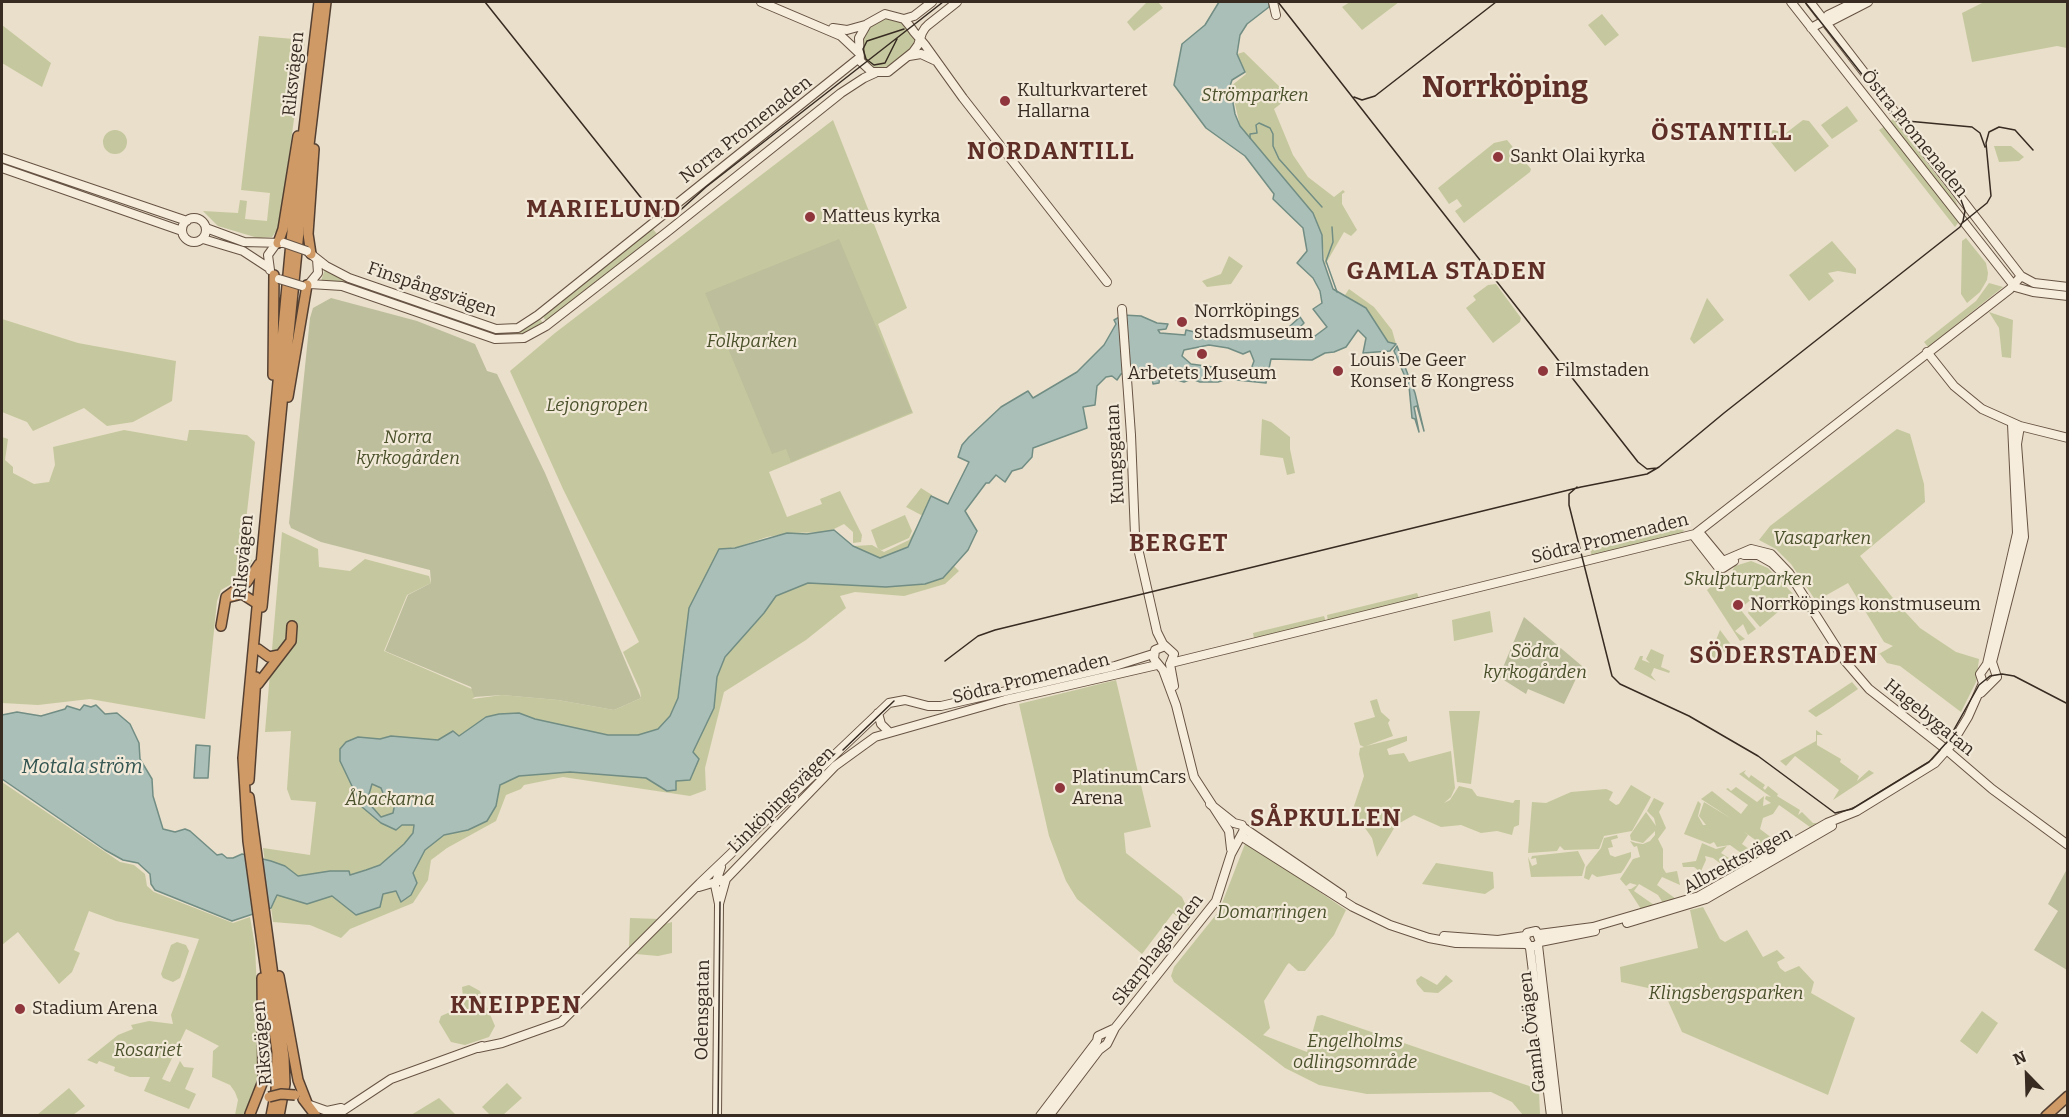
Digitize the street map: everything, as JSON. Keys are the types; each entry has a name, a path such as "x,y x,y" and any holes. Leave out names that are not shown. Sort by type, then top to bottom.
{"highway":[{"name":"Riksvägen","path":"251,841 249,783 258,617 278,446 319,2"},
{"name":"Riksvägen","path":"258,617 256,603 270,459 310,106 326,2"},
{"path":"281,243 295,149 310,106"},
{"path":"310,106 314,152 308,234 312,255"},
{"path":"270,459 274,274"},
{"path":"278,446 306,285"},
{"path":"221,626 223,606 229,594 247,582 260,562"},
{"path":"223,606 237,594 249,596 256,603"},
{"path":"255,689 264,673 293,638 292,626"},
{"name":"Riksvägen","path":"257,644 243,758 277,1052 276,1091 271,1116"},
{"path":"257,644 269,657 281,654"},
{"name":"Riksvägen","path":"265,942 284,1057 285,1084 279,1116"},
{"path":"265,942 282,992 300,1087 316,1116"},
{"path":"250,1115 263,1081 265,942"},
{"path":"250,1115 269,1097 282,1094 295,1095 308,1104"},
{"path":"2046,1116 2067,1096"},
{"path":"2054,1116 2067,1103"}],"main road":[{"path":"761,2 824,27 847,40 873,72 888,72 908,56 916,49 928,24 957,2"},
{"path":"824,27 847,30 867,24 885,14 902,18 914,16 932,2"},
{"path":"1273,2 1276,15"},
{"name":"Östra Promenaden","path":"1791,2 2013,285"},
{"name":"Östra Promenaden","path":"1810,2 2021,276"},
{"path":"1811,28 1824,21 1828,15 1855,2"},
{"path":"1824,21 1831,21 1868,2"},
{"path":"902,18 1107,282"},
{"path":"859,55 859,38 867,24"},
{"path":"908,56 921,54 935,61"},
{"name":"Norra Promenaden","path":"538,315 859,55"},
{"name":"Norra Promenaden","path":"541,329 862,75 873,72"},
{"path":"2,158 187,221 200,219 206,228 244,242 281,243"},
{"path":"2,168 182,231 192,242 203,239 243,252 274,274"},
{"path":"182,231 187,221"},
{"name":"Norra Promenaden","path":"648,244 668,226"},
{"path":"203,239 206,228"},
{"path":"274,274 268,255 281,243"},
{"name":"Finspångsvägen","path":"281,243 312,255 349,278 496,328 518,328 538,315"},
{"path":"306,285 318,273 312,255"},
{"name":"Finspångsvägen","path":"274,274 306,285 342,286 495,339 524,338 541,329"},
{"path":"2021,276 2034,283 2067,287"},
{"name":"Södra Promenaden","path":"912,724 1171,664 1696,533 2013,285 2021,276"},
{"path":"2013,285 2020,290 2067,296"},
{"name":"Kungsgatan","path":"1122,309 1135,535 1157,632 1159,665"},
{"path":"1927,352 1962,394 1982,410 2016,425 2067,438"},
{"path":"2016,425 2024,537 1992,662 1998,677 1986,683 1980,674 1984,668 2017,533 2012,433 2016,425"},
{"name":"Hagebygatan","path":"1696,533 1718,567 1744,555 1758,555 1772,563 1798,589 1845,661 1869,689 1995,791 2067,845"},
{"path":"1159,649 1173,651"},
{"name":"Södra Promenaden","path":"918,704 935,707 949,705 1115,666 1159,649"},
{"name":"Södra Promenaden","path":"1173,651 1182,656 1198,656"},
{"name":"Albrektsvägen","path":"1173,651 1171,664 1176,705 1194,777 1210,804 1237,833 1355,903 1393,922 1430,933 1470,939 1533,941 1593,927 1699,896 1927,769 1947,750 1986,683"},
{"name":"Albrektsvägen","path":"1159,665 1176,705"},
{"path":"1984,668 1993,668"},
{"path":"905,700 918,704 919,718 912,724 888,731 881,724 878,712 894,701 905,700"},
{"name":"Linköpingsvägen","path":"335,1116 345,1107 391,1079 561,1022 878,712"},
{"name":"Linköpingsvägen","path":"721,882 835,766 862,745 888,731"},
{"name":"Albrektsvägen","path":"1210,804 1234,823 1240,823 1237,833"},
{"name":"Skarphagsleden","path":"1100,1044 1098,1036 1106,1036 1115,1028 1211,909 1237,833"},
{"name":"Odensgatan","path":"717,1116 721,866"},
{"path":"697,888 721,882"},
{"name":"Odensgatan","path":"719,904 721,882"},
{"name":"Gamla Övägen","path":"1533,941 1551,1116"},
{"name":"Gamla Övägen","path":"1533,941 1558,1116"},
{"path":"1040,1116 1100,1044"},
{"path":"1049,1116 1100,1044"},
{"path":"308,1104 327,1111 345,1107"}],"green space":[{"path":"1147,2 1158,2 1163,8 1134,31 1127,22"},
{"path":"1350,2 1399,2 1362,30 1342,7"},
{"path":"1984,2 2067,2 2067,48 2057,46 1972,62 1962,13"},
{"path":"1602,14 1619,35 1605,46 1588,25"},
{"path":"887,16 903,22 916,40 911,49 890,66 873,69 863,59 862,36 868,26"},
{"path":"2,25 51,63 42,87 2,63"},
{"path":"259,36 305,40 279,227 272,237 258,238 218,226 203,211 238,213 240,200 247,201 245,219 267,221 270,193 241,190"},
{"name":"Strömparken","path":"1244,52 1286,93 1288,98 1274,109 1293,155 1308,177 1334,197 1343,190 1345,192 1342,194 1342,204 1357,230 1351,236 1344,232 1325,265 1322,235 1313,213 1240,126 1231,86 1246,74 1237,54"},
{"path":"1847,106 1858,121 1832,139 1821,125"},
{"path":"1893,119 1955,199 1961,214 1887,124"},
{"path":"833,120 907,308 878,324 913,413 769,472 787,517 822,504 820,499 840,491 862,535 861,542 853,543 853,532 844,524 828,532 791,533 767,537 735,548 731,547 775,583 952,564 959,571 945,584 904,596 855,592 840,596 846,608 806,640 724,692 705,768 706,790 690,796 563,777 524,785 521,789 506,795 496,821 447,848 431,860 428,880 413,903 350,929 341,938 310,925 273,922 263,848 310,855 316,802 291,800 287,789 291,731 265,732 282,532 318,549 319,567 350,571 365,559 429,576 431,583 407,595 384,651 481,693 472,699 502,695 558,700 614,710 641,698 640,690 623,652 639,642 563,489 510,371 555,333"},
{"path":"1803,120 1809,121 1829,146 1795,172 1766,136 1773,130 1786,133"},
{"path":"1885,126 1960,220 1955,227 1879,130"},
{"path":"115,130 120,131 126,137 126,147 120,153 115,154 110,153 104,147 103,142 104,137 110,131"},
{"path":"1507,140 1531,169 1530,172 1464,223 1455,211 1462,206 1457,199 1449,204 1438,188 1494,143"},
{"path":"1994,146 2011,146 2024,157 2019,161 1999,162"},
{"path":"652,228 657,234 546,321 542,315"},
{"path":"1966,238 1986,263 1988,273 1980,292 1967,303 1961,294 1962,241"},
{"name":"Folkparken","path":"839,239 912,412 791,462 786,449 772,454 705,293"},
{"path":"1832,241 1856,269 1856,274 1838,271 1828,273 1834,281 1809,301 1789,275"},
{"path":"1229,256 1243,266 1231,284 1207,287 1202,281 1221,274"},
{"path":"325,269 345,280 499,332 518,331 539,318 543,323 525,335 498,337 321,281"},
{"path":"1989,283 2003,287 1928,347 1924,342 1976,301"},
{"path":"1496,284 1521,318 1520,322 1493,343 1466,308 1476,300 1473,296 1488,285"},
{"path":"1349,289 1374,307 1392,330 1396,344 1388,342 1366,308 1345,295"},
{"name":"Norra kyrkogården","path":"331,298 417,321 475,344 487,371 497,374 545,473 641,698 614,710 558,700 502,695 474,697 471,687 385,651 408,595 431,583 430,570 321,542 291,528 289,523 310,318 313,308"},
{"path":"1707,298 1724,320 1694,344 1690,339"},
{"path":"1989,312 2013,320 2011,358 2002,357 1999,328"},
{"path":"2,319 78,343 176,361 172,401 133,422 107,426 84,408 33,431 27,422 2,412"},
{"path":"1262,419 1271,422 1290,437 1295,473 1287,475 1283,458 1260,455"},
{"name":"Vasaparken","path":"1897,429 1910,434 1924,484 1925,502 1860,556 1920,628 1956,652 1979,659 1976,682 1961,712 1900,666 1887,663 1880,654 1877,655 1893,646 1884,642 1848,583 1816,601 1791,564 1776,549 1759,540 1770,526"},
{"path":"124,430 187,441 189,430 199,430 247,435 255,442 242,556 252,560 247,572 221,590 217,601 205,719 90,699 38,705 2,703 2,437 8,439 5,460 13,467 13,473 34,484 49,482 55,465 53,447"},
{"path":"921,488 932,495 925,515 908,547 880,558 853,546 872,545 884,552 909,540 923,516 906,507"},
{"path":"905,515 912,531 909,538 882,550 878,549 871,530"},
{"path":"1677,529 1684,530 1655,541 1592,556 1590,550"},
{"name":"Skulpturparken","path":"1751,561 1768,568 1796,597 1760,627 1748,613 1751,607 1760,602 1760,599 1755,596 1740,609 1756,629 1748,635 1743,624 1735,631 1745,639 1740,641 1707,590 1719,579 1729,576 1735,566"},
{"path":"1417,593 1419,598 1328,621 1327,615"},
{"path":"1490,611 1493,632 1454,641 1452,620"},
{"path":"1324,616 1326,622 1254,638 1253,633"},
{"name":"Södra kyrkogården","path":"1524,617 1582,666 1564,704 1528,689 1526,694 1499,677"},
{"name":"Skulpturparken","path":"1720,630 1732,646 1716,659 1710,655"},
{"path":"1651,649 1664,655 1661,667 1670,671 1669,673 1654,668 1651,675 1656,681 1634,669 1640,656 1643,656 1642,660 1650,663 1646,659"},
{"path":"1116,680 1151,827 1124,833 1126,853 1182,897 1189,926 1173,913 1142,954 1077,899 1066,881 1049,836 1019,704"},
{"path":"1852,682 1858,689 1829,709 1816,717 1808,711"},
{"path":"1377,699 1381,712 1390,720 1388,723 1393,736 1366,746 1407,736 1407,741 1387,749 1389,755 1404,753 1409,762 1451,751 1455,788 1451,797 1444,803 1450,800 1459,786 1472,789 1477,796 1513,803 1515,800 1520,800 1519,825 1514,827 1512,835 1497,831 1481,833 1461,825 1441,827 1414,815 1396,825 1377,857 1372,838 1356,815 1354,806 1364,776 1359,754 1360,748 1364,747 1360,745 1354,723 1375,717 1370,701"},
{"path":"1449,711 1480,711 1471,784 1457,782"},
{"path":"1816,730 1823,735 1817,735 1817,745 1841,759 1840,762 1859,776 1857,781 1869,770 1874,773 1833,800 1839,790 1795,756 1786,766 1780,761 1816,741"},
{"path":"1746,770 1744,773 1749,778 1751,775 1765,785 1763,788 1765,790 1768,786 1778,794 1777,796 1800,810 1798,815 1802,812 1813,823 1817,823 1810,827 1779,805 1773,814 1763,818 1760,829 1781,845 1770,852 1771,849 1767,845 1765,847 1743,831 1748,835 1742,844 1760,857 1752,861 1730,845 1717,847 1714,842 1710,844 1684,834 1698,801 1701,804 1698,816 1703,825 1706,825 1699,816 1704,802 1732,819 1701,799 1712,791 1741,814 1748,805 1726,789 1731,791 1736,787 1757,802 1764,796 1763,806 1771,803 1765,799 1766,796 1771,797 1739,774"},
{"name":"Rosariet","path":"2,782 120,862 134,865 145,874 147,886 154,892 233,923 250,917 255,946 261,1078 253,1102 245,1115 235,1115 238,1100 230,1085 212,1077 213,1051 219,1046 186,1029 162,1079 170,1082 180,1061 184,1067 194,1068 185,1089 196,1094 189,1109 144,1091 150,1077 130,1077 114,1071 115,1067 99,1061 97,1064 87,1060 118,1035 133,1029 131,1025 149,1021 173,1024 171,1015 199,939 116,921 89,911 74,950 80,953 72,972 59,984 18,932 2,945"},
{"path":"1631,785 1651,797 1632,831 1604,836 1599,849 1564,850 1560,846 1557,851 1528,853 1532,802 1546,803 1571,792 1606,789 1613,792 1609,800 1616,805"},
{"path":"1654,798 1664,803 1659,812 1666,828 1658,839 1663,849 1663,868 1666,873 1677,871 1680,885 1662,877 1657,885 1676,899 1663,903 1658,895 1639,884 1634,891 1654,905 1641,909 1628,889 1637,885 1630,883 1626,886 1620,879 1633,859 1640,857 1637,846 1634,847 1630,841 1643,844 1655,835 1655,831 1643,843 1631,840 1630,835 1646,812 1656,826 1654,818 1647,811"},
{"path":"1617,835 1618,838 1611,840 1613,847 1608,848 1610,855 1615,857 1631,852 1631,857 1621,873 1597,877 1592,874 1589,880 1584,878 1586,867 1601,848 1604,838"},
{"path":"1702,843 1716,849 1727,846 1721,853 1740,865 1740,869 1733,873 1713,858 1705,856 1706,860 1701,871 1714,881 1720,880 1715,883 1694,867 1683,867 1682,863 1696,861"},
{"name":"Domarringen","path":"1245,844 1254,847 1346,910 1334,935 1305,971 1298,971 1289,963 1287,965 1264,1001 1270,1028 1263,1035 1307,1052 1317,1016 1322,1015 1535,1088 1539,1091 1540,1115 1523,1115 1512,1102 1491,1092 1367,1094 1319,1085 1285,1068 1174,982 1171,976 1174,967 1219,911"},
{"path":"1578,851 1585,865 1582,876 1531,877 1528,857 1532,866 1537,864 1536,858 1531,859 1532,856"},
{"path":"1436,863 1493,872 1494,888 1485,894 1422,884"},
{"path":"2067,869 2067,970 2034,950 2058,911 2048,904"},
{"name":"Klingsbergsparken","path":"1703,907 1720,939 1725,942 1747,930 1763,957 1777,950 1785,958 1777,962 1780,968 1785,972 1799,966 1814,982 1811,993 1855,1018 1828,1095 1682,1032 1668,1001 1657,990 1621,982 1620,967 1698,948 1690,910"},
{"path":"630,918 660,919 630,949 629,947"},
{"path":"672,922 672,953 658,956 636,954 665,924"},
{"path":"177,942 186,945 189,951 180,978 173,982 163,978 161,974 171,945"},
{"path":"1446,975 1453,981 1438,993 1424,992 1416,980 1421,976 1437,985"},
{"path":"469,985 480,991 495,1026 489,1037 465,1045 451,1042 439,1022 441,1016 464,1006 462,987"},
{"path":"1982,1011 1998,1023 1977,1054 1960,1041"},
{"path":"507,1083 522,1098 503,1115 490,1115 482,1107"},
{"path":"69,1088 85,1106 73,1115 37,1115"},
{"path":"439,1098 456,1115 411,1115"}],"water":[{"name":"Motala ström","path":"1219,2 1269,2 1269,7 1247,24 1240,35 1237,54 1245,72 1232,80 1230,86 1235,114 1240,126 1313,213 1322,235 1323,260 1333,289 1366,308 1388,342 1396,344 1390,351 1363,353 1366,338 1358,330 1346,347 1325,353 1312,360 1271,359 1266,383 1227,379 1218,382 1200,382 1192,379 1184,382 1160,375 1159,383 1153,384 1151,371 1121,374 1117,380 1112,376 1106,377 1097,386 1095,405 1083,407 1087,428 1033,448 1032,457 1022,468 1012,471 1005,482 996,475 989,483 986,483 965,511 977,531 968,550 943,578 925,584 886,587 808,583 776,596 725,657 717,677 714,708 693,752 699,759 690,780 676,781 676,790 667,791 646,778 570,772 519,776 500,785 496,806 487,821 468,830 444,835 425,850 413,873 417,883 411,895 401,902 396,891 383,894 380,907 356,915 332,896 307,904 277,895 271,908 232,921 155,890 151,884 150,874 138,863 123,860 105,850 2,779 2,715 17,712 41,716 65,709 67,706 80,710 84,705 91,707 96,705 105,714 117,713 130,724 139,743 140,759 152,779 153,796 163,829 175,832 185,829 217,855 222,854 227,858 233,858 242,854 271,861 285,866 298,876 330,871 349,871 350,875 366,870 380,865 404,844 413,833 414,825 402,825 396,830 381,823 362,807 340,761 340,749 346,742 358,737 380,739 391,736 438,740 453,731 459,736 486,717 519,713 535,719 608,735 638,735 658,729 670,716 678,698 689,608 719,549 735,548 787,533 807,534 834,530 853,546 880,558 908,547 931,496 948,504 969,462 958,457 962,445 969,437 1001,407 1028,391 1033,398 1077,372 1104,345 1116,324 1114,320 1123,315 1141,316 1157,323 1168,324 1166,329 1158,330 1160,333 1185,335 1186,330 1208,335 1256,339 1279,336 1300,317 1304,323 1301,326 1311,339 1327,327 1313,309 1322,303 1320,291 1313,278 1297,263 1307,251 1303,228 1273,199 1274,194 1245,156 1206,128 1174,85 1182,44 1205,25","holes":["1209,345 1228,348 1243,354 1250,351 1254,361 1250,372 1191,364 1182,356 1184,350","372,784 381,788 385,798 395,803 393,813 381,817 367,801"]},
{"path":"1397,346 1415,393 1424,431 1417,406 1414,407 1419,432 1415,419 1412,418 1409,386 1394,351"},
{"path":"196,745 210,746 208,778 194,778"}],"waterway":[{"path":"1250,138 1250,134 1257,133 1256,125 1259,123 1270,128 1273,134 1273,146 1279,159 1322,207"},
{"path":"1332,227 1333,242 1326,261 1337,292"}],"tram line":[{"path":"485,2 650,209 659,217 667,218 675,215 706,187 943,2"},
{"path":"1278,2 1638,462 1647,469 1657,468"},
{"path":"1354,97 1362,100 1375,96 1496,2"},
{"path":"945,661 978,636 995,630 1581,487 1647,474 1659,467 1960,227 1963,221 1965,211 1961,200 1805,2"},
{"path":"897,39 885,63 874,65 866,59 863,49 867,41 904,29"},
{"path":"1896,117 1907,121 1972,127 1980,133 1985,147"},
{"path":"1961,224 1987,203 1991,196 1986,143 1989,132 1999,127 2015,130 2033,150"},
{"path":"1577,487 1569,494 1569,505 1612,676 1620,684 1689,716 1758,756 1835,813 1852,809 1929,762 1947,742 1979,685 1990,676 2002,674 2014,676 2068,704"},
{"path":"843,750 894,701"},
{"path":"718,1116 720,902"}],"place":[{"name":"Kulturkvarteret Hallarna","path":"1005,101"},
{"name":"Sankt Olai kyrka","path":"1498,157"},
{"name":"Matteus kyrka","path":"810,217"},
{"name":"Norrköpings stadsmuseum","path":"1182,322"},
{"name":"Arbetets Museum","path":"1202,354"},
{"name":"Louis De Geer Konsert & Kongress","path":"1338,371"},
{"name":"Filmstaden","path":"1543,371"},
{"name":"Norrköpings konstmuseum","path":"1738,605"},
{"name":"PlatinumCars Arena","path":"1060,788"},
{"name":"Stadium Arena","path":"20,1009"}],"district":[{"name":"Norrköping","path":"1505,89"},
{"name":"ÖSTANTILL","path":"1722,133"},
{"name":"NORDANTILL","path":"1051,152"},
{"name":"MARIELUND","path":"604,210"},
{"name":"GAMLA STADEN","path":"1447,272"},
{"name":"BERGET","path":"1179,544"},
{"name":"SÖDERSTADEN","path":"1784,656"},
{"name":"SÅPKULLEN","path":"1326,819"},
{"name":"KNEIPPEN","path":"516,1006"}],"park label":[{"name":"Lejongropen","path":"597,406"},
{"name":"Åbackarna","path":"390,800"},
{"name":"Engelholms odlingsområde","path":"1355,1052"}]}
